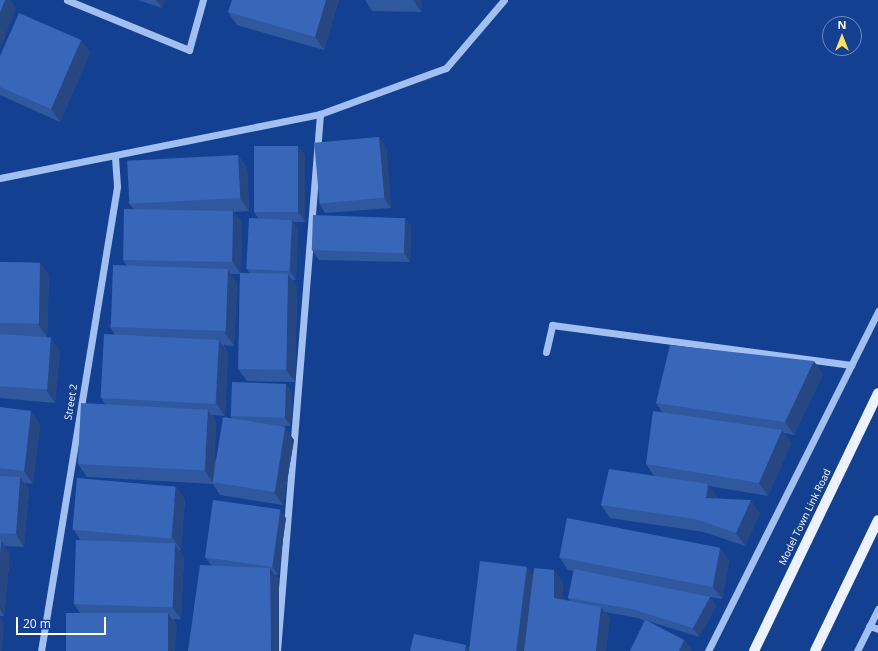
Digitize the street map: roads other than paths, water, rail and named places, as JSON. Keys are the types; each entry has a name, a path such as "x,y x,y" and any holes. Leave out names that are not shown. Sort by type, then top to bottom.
{"main road":[{"name":"Model Town Link Road","path":"754,651 878,393"},
{"path":"815,651 878,520"}],"street":[{"path":"67,0 189,50 203,0"},
{"path":"0,178 320,114 446,68 504,0"},
{"path":"277,651 320,114"},
{"name":"Street 2","path":"41,651 117,186 115,156"},
{"path":"708,651 878,311"},
{"path":"546,352 552,325 851,365"},
{"path":"857,651 878,609"},
{"path":"869,626 878,629"}]}
